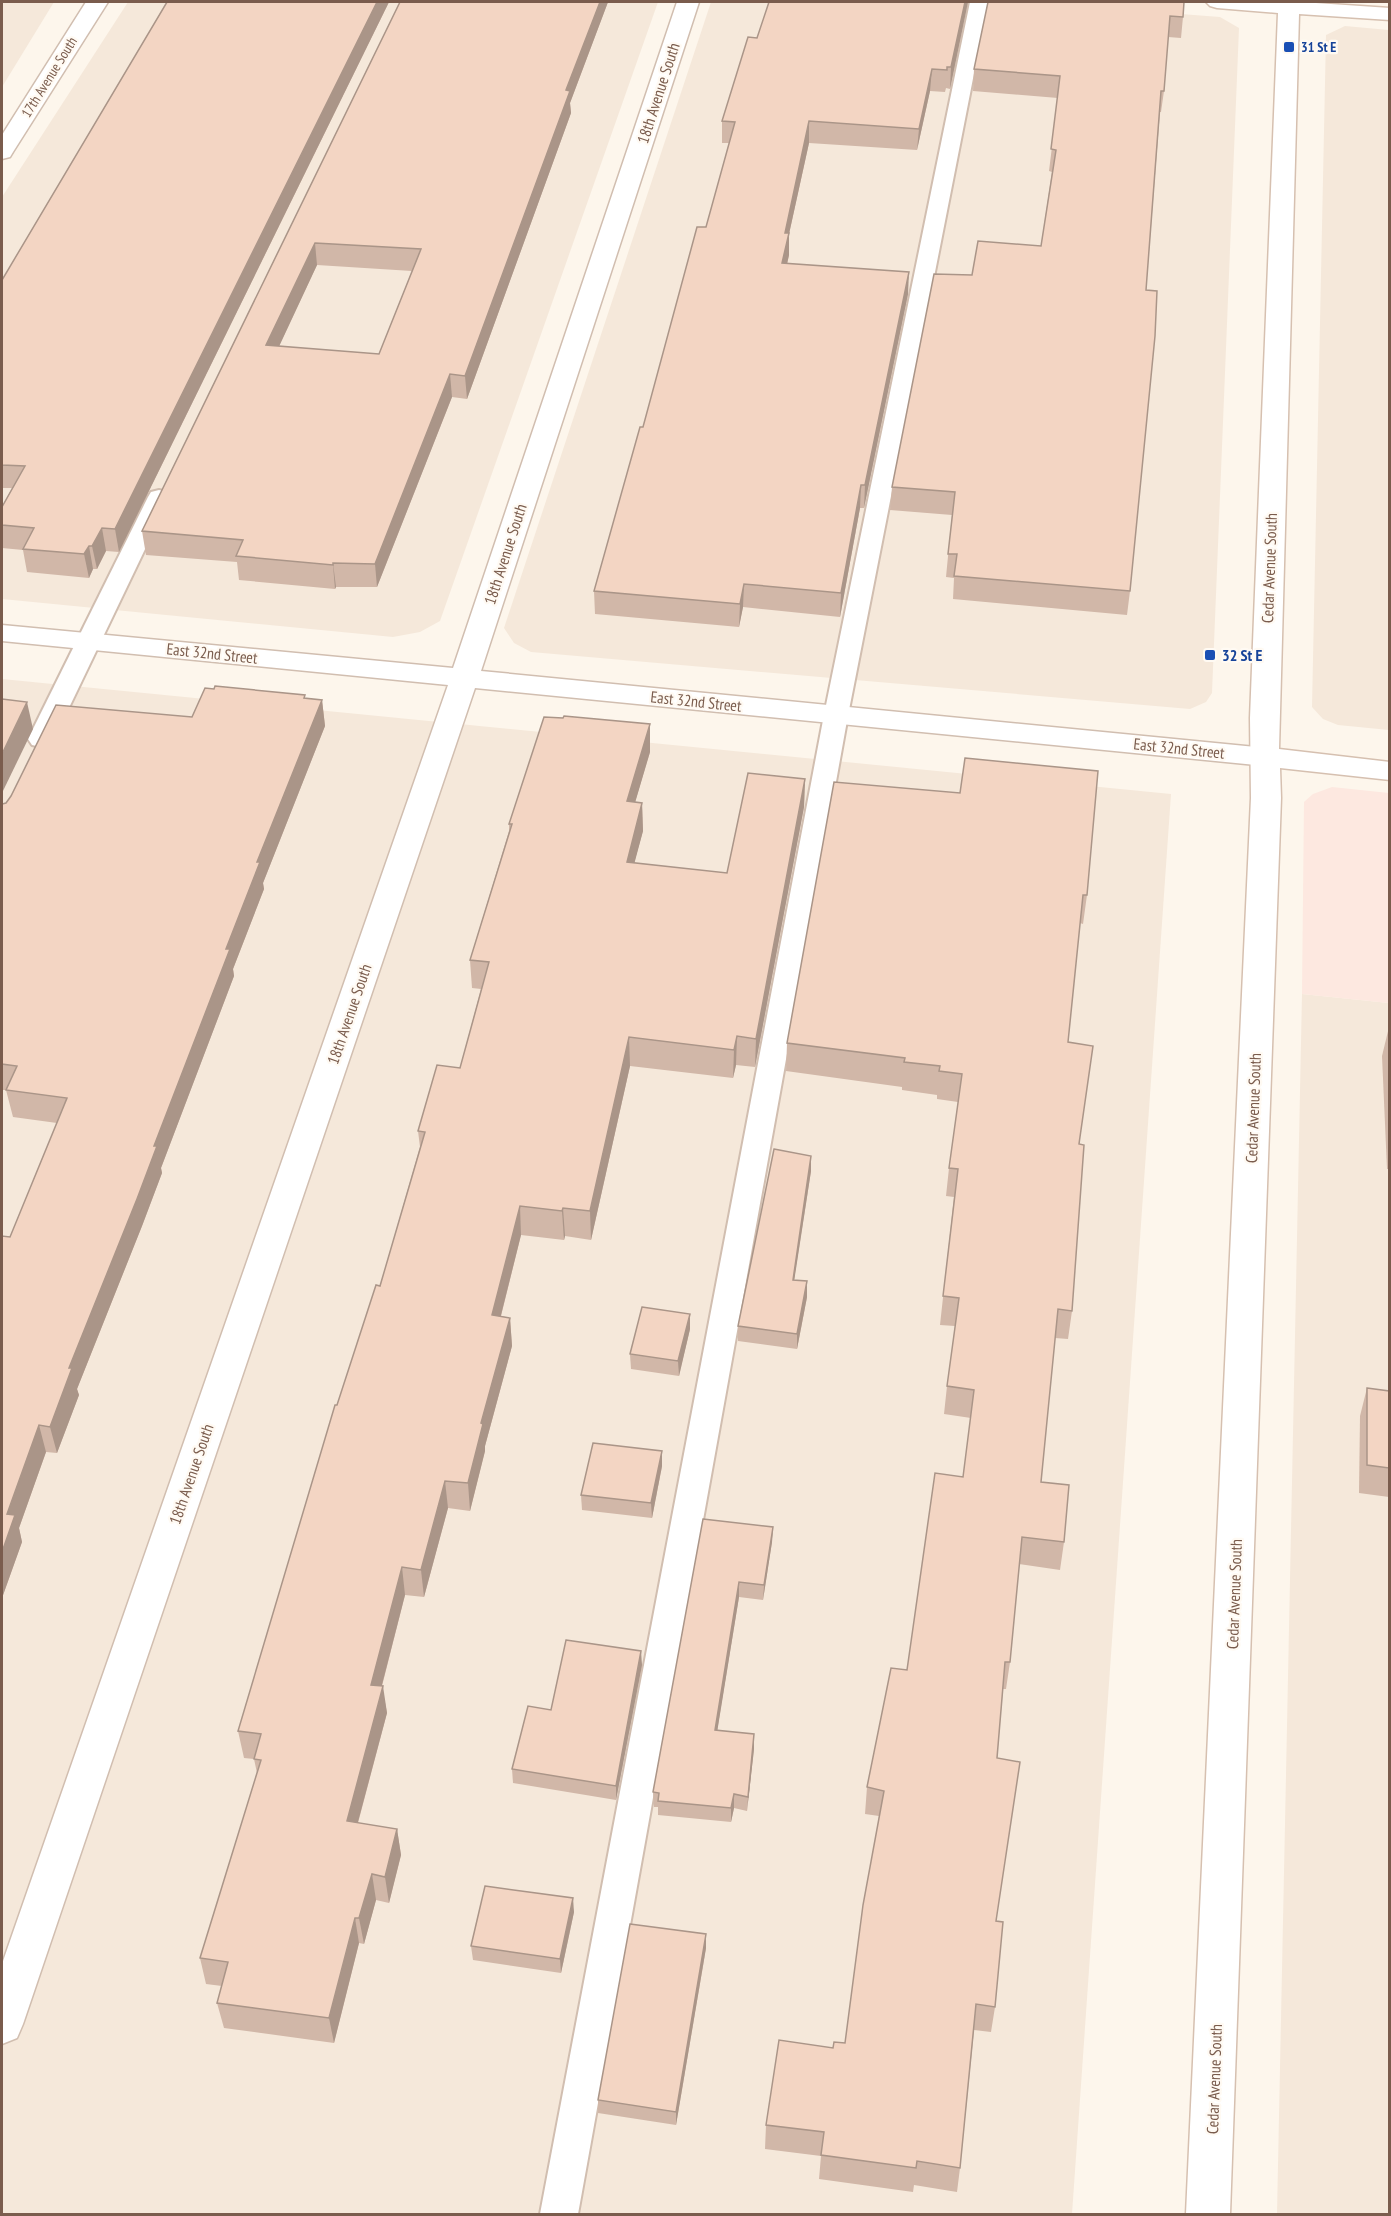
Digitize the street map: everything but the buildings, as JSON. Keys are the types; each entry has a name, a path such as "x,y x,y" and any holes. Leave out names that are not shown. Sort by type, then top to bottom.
{"street":[{"name":"17th Avenue South","path":"2,152 97,2"},
{"name":"18th Avenue South","path":"2,2024 464,678 688,2"},
{"path":"1217,2 1289,4 1389,14"},
{"name":"Cedar Avenue South","path":"1208,2214 1266,810 1264,718 1289,4"},
{"name":"East 32nd Street","path":"2,633 1389,771"}],"lane":[{"path":"559,2214 836,715 979,2"},
{"path":"32,758 166,482"}],"shaded area":[{"path":"2,2 54,2 2,87"},
{"path":"128,2 658,2 440,621 420,632 393,637 2,599 2,197"},
{"path":"711,2 1024,2 1220,17 1239,28 1212,693 1206,702 1190,709 531,652 514,643 504,628"},
{"path":"1345,26 1389,30 1389,730 1338,725 1323,719 1312,707 1326,35"},
{"path":"2,679 1171,794 1072,2214 2,2214"},
{"path":"1332,787 1389,793 1389,1003 1302,994 1304,802 1313,794"},
{"path":"1302,994 1389,1003 1390,2214 1277,2214"}],"place":[{"name":"31 St E","path":"1289,47"},
{"name":"32 St E","path":"1210,655"}]}
